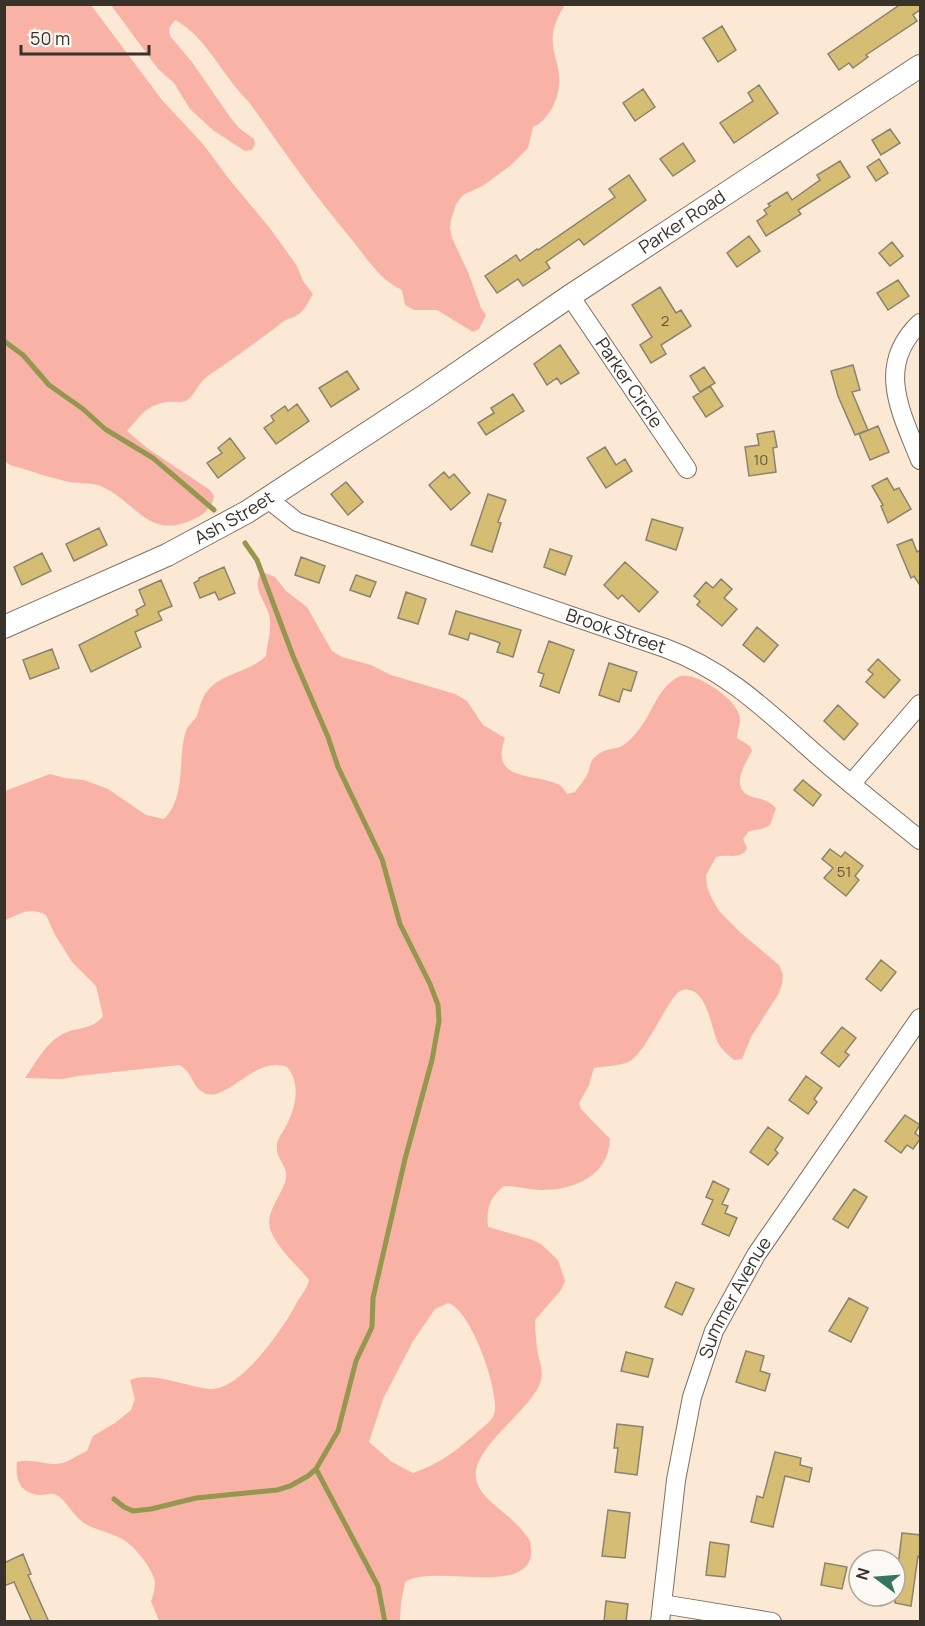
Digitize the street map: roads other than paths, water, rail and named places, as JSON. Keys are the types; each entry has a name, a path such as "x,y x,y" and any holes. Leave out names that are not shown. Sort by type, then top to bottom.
{"street":[{"name":"Parker Road","path":"447,381 570,296 921,66"},
{"name":"Parker Circle","path":"570,296 687,469"},
{"path":"921,323 908,337 900,352 895,368 894,385 900,409 921,460"},
{"name":"Ash Street","path":"4,627 167,555 223,527 447,381"},
{"name":"Brook Street","path":"268,499 297,522 666,648 702,663 748,695 851,784 921,840"},
{"path":"851,784 921,704"},
{"name":"Summer Avenue","path":"661,1613 676,1480 692,1397 714,1331 756,1255 921,1018"},
{"path":"661,1613 772,1622"}],"waterway":[{"path":"4,341 23,355 49,385 83,409 105,429 153,458 214,510"},
{"path":"114,1499 133,1511 151,1509 196,1498 277,1490 290,1486 316,1469 338,1431 356,1361 372,1327 373,1298 405,1159 432,1060 439,1021 438,1005 430,984 400,924 382,859 338,767 257,560 245,543"},
{"path":"316,1469 378,1586 385,1622"}]}
